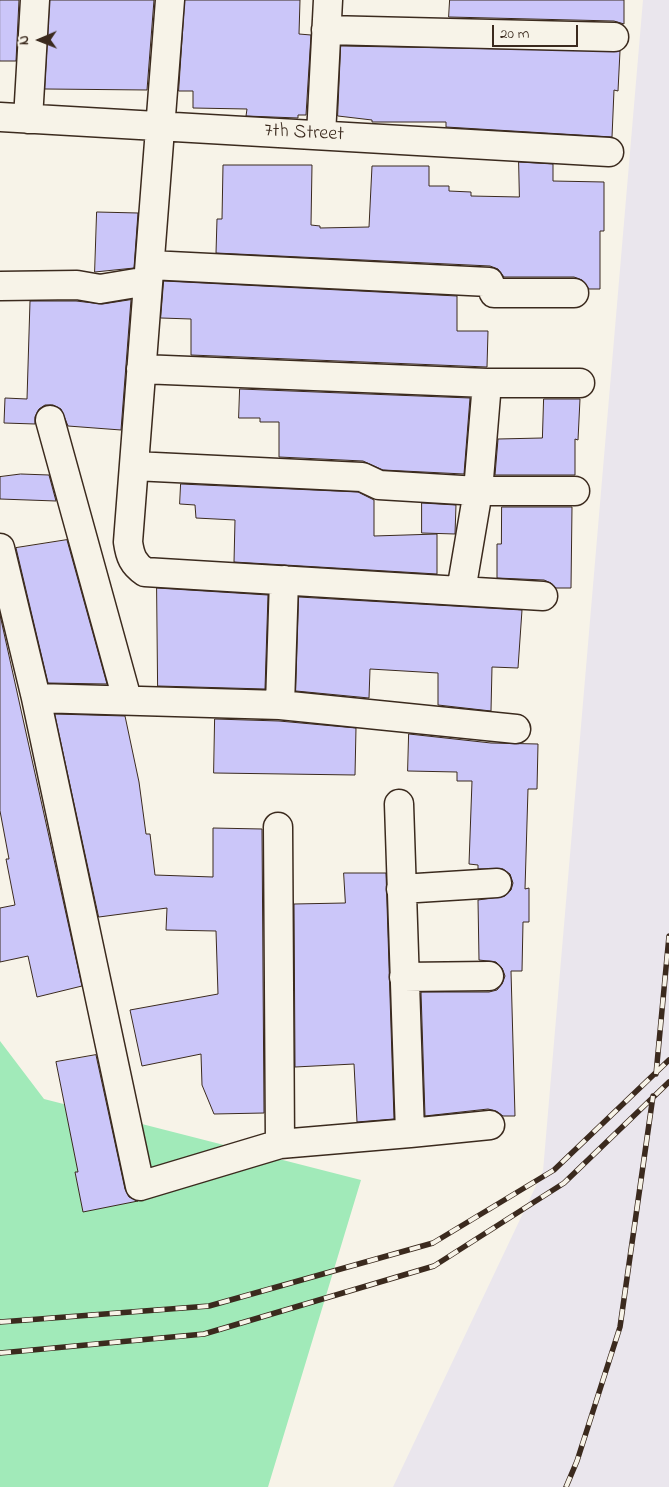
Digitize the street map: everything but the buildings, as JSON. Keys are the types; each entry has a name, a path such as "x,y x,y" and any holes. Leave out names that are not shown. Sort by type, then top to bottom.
{"street":[{"path":"28,119 35,0"},
{"path":"170,0 128,542 130,555 136,566 146,572 542,596"},
{"path":"321,135 328,0"},
{"path":"326,30 614,36"},
{"name":"7th Street","path":"0,117 609,152"},
{"path":"0,286 77,285 100,289 149,273 490,282 494,293 574,294"},
{"path":"141,369 487,383 580,382"},
{"path":"462,591 478,491 487,383"},
{"path":"50,420 127,700"},
{"path":"134,466 362,477 379,486 478,491 575,491"},
{"path":"0,550 36,698 140,1186 280,1144 490,1125"},
{"path":"280,705 284,580"},
{"path":"36,698 280,705 516,729"},
{"path":"398,804 410,1133"},
{"path":"278,828 280,1144"},
{"path":"402,889 497,883"},
{"path":"404,978 489,976"}],"shaded area":[{"path":"643,0 669,0 669,1487 393,1487 543,1171"}],"green space":[{"path":"0,1041 44,1099 361,1180 268,1487 0,1487"}],"railway":[{"path":"656,1074 669,936"},
{"path":"0,1322 209,1306 433,1243 554,1170 669,1060"},
{"path":"0,1353 204,1334 434,1266 564,1183 669,1082"},
{"path":"566,1487 577,1461 620,1327 653,1096"}]}
